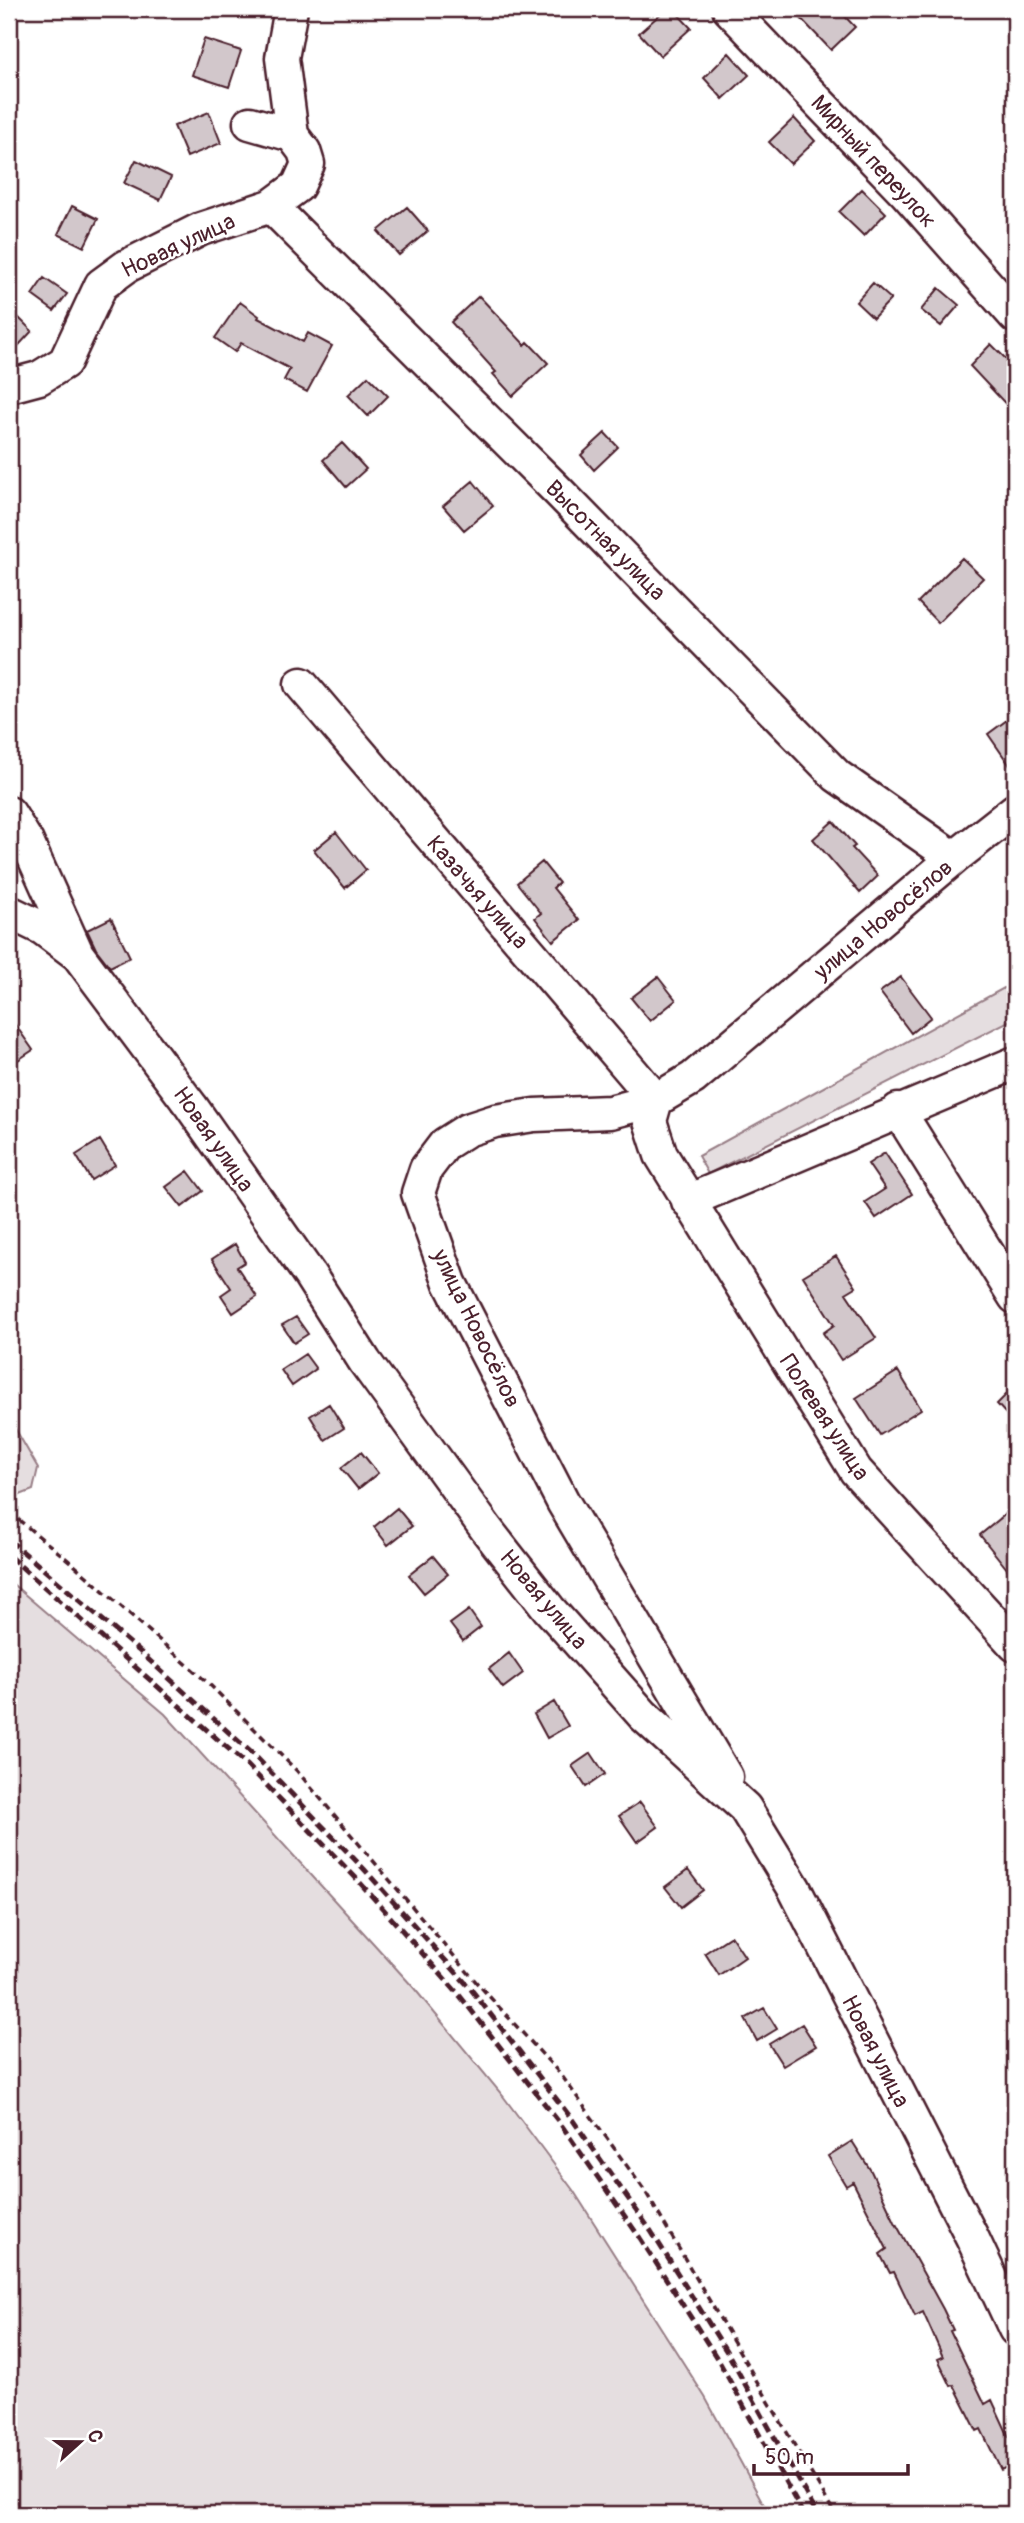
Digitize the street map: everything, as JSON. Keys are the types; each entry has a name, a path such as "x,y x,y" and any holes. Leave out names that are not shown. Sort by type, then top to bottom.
{"street":[{"name":"Новая улица","path":"9,386 39,378 65,362 101,285 127,266 201,229 271,206 298,186 308,164 292,135 282,58 291,9"},
{"name":"Мирный переулок","path":"729,9 906,193 1015,316"},
{"path":"250,123 292,135"},
{"name":"Высотная улица","path":"271,206 565,499 837,776 954,858"},
{"name":"Казачья улица","path":"301,684 656,1100"},
{"name":"улица Новосёлов","path":"745,1808 563,1502 450,1283 418,1194 426,1169 445,1144 467,1130 495,1121 534,1115 610,1112 656,1100 693,1078 954,858 1015,810"},
{"path":"9,813 27,842 78,955"},
{"name":"Новая улица","path":"9,912 42,928 78,955 191,1106 309,1274 373,1373 487,1530 549,1609 643,1715 745,1808 794,1888 972,2237 1015,2329"},
{"path":"688,1201 898,1110 1015,1063"},
{"name":"Полевая улица","path":"656,1100 650,1121 661,1155 856,1471 1015,1645"},
{"path":"898,1110 1015,1297"}],"path":[{"path":"9,1512 73,1564 208,1683 297,1771 477,1983 562,2076 645,2191 835,2514"}],"shaded area":[{"path":"1015,982 1015,1018 708,1174 698,1156"},
{"path":"9,1418 38,1468 33,1490 12,1498 9,1495"},
{"path":"9,1581 165,1714 413,1987 503,2096 573,2190 705,2397 769,2514 9,2514"}],"building":[{"path":"666,9 673,9 691,28 660,56 639,33"},
{"path":"792,9 838,9 855,27 831,50"},
{"path":"204,39 241,51 229,87 192,75"},
{"path":"729,53 749,75 723,99 704,78"},
{"path":"209,112 221,143 187,157 174,126"},
{"path":"794,118 815,141 791,164 769,142"},
{"path":"136,160 171,177 160,200 124,183"},
{"path":"862,189 886,213 864,236 839,212"},
{"path":"72,206 98,219 84,247 58,234"},
{"path":"407,207 428,231 399,255 378,231"},
{"path":"44,278 67,294 54,311 32,295"},
{"path":"873,283 891,299 873,318 856,302"},
{"path":"939,288 959,305 941,326 921,310"},
{"path":"479,296 525,345 528,342 548,363 513,396 493,374 496,372 451,322"},
{"path":"240,302 259,316 258,318 303,342 308,333 332,346 307,392 284,380 290,369 241,343 235,352 215,338"},
{"path":"9,308 32,331 19,345 9,335"},
{"path":"991,344 1015,368 1015,414 970,366"},
{"path":"368,376 388,396 368,416 348,395"},
{"path":"605,433 618,447 594,470 581,455"},
{"path":"342,443 366,469 346,487 323,460"},
{"path":"473,481 493,506 464,530 443,506"},
{"path":"962,558 983,578 938,623 918,602"},
{"path":"1007,720 1015,732 1015,773 988,734"},
{"path":"833,821 855,846 852,848 878,876 860,893 813,839"},
{"path":"336,832 366,870 345,888 314,850"},
{"path":"542,862 559,883 553,888 579,920 553,941 535,918 541,913 517,883"},
{"path":"111,918 130,957 110,967 96,949 87,930"},
{"path":"658,977 676,1000 650,1021 631,998"},
{"path":"901,977 931,1017 911,1033 880,992"},
{"path":"9,1016 33,1050 9,1066"},
{"path":"100,1140 115,1165 91,1180 76,1155"},
{"path":"885,1153 912,1194 876,1218 865,1202 885,1189 868,1164"},
{"path":"188,1171 203,1191 182,1207 166,1187"},
{"path":"235,1244 245,1262 237,1267 257,1297 233,1313 221,1295 231,1288 212,1259"},
{"path":"836,1256 856,1287 846,1293 876,1338 841,1360 823,1333 834,1325 803,1276"},
{"path":"296,1317 308,1334 294,1343 282,1325"},
{"path":"305,1354 316,1369 292,1386 281,1370"},
{"path":"898,1371 921,1409 880,1435 856,1398"},
{"path":"1015,1386 1015,1424 997,1404"},
{"path":"329,1404 344,1428 325,1440 310,1416"},
{"path":"361,1452 378,1473 358,1489 341,1468"},
{"path":"397,1508 412,1526 388,1545 374,1527"},
{"path":"1007,1513 1015,1523 1015,1579 980,1535"},
{"path":"433,1556 448,1574 424,1593 409,1575"},
{"path":"469,1610 481,1627 463,1641 450,1624"},
{"path":"509,1653 523,1673 503,1688 489,1669"},
{"path":"554,1702 568,1726 547,1738 534,1714"},
{"path":"591,1753 605,1774 586,1787 572,1766"},
{"path":"640,1802 658,1827 637,1842 619,1816"},
{"path":"688,1870 703,1890 681,1907 665,1887"},
{"path":"731,1936 745,1957 719,1975 705,1953"},
{"path":"764,2008 777,2029 757,2041 745,2019"},
{"path":"802,2024 816,2046 783,2066 769,2044"},
{"path":"852,2141 871,2171 895,2222 943,2309 953,2330 950,2331 985,2404 992,2400 1009,2437 1015,2434 1015,2463 1001,2470 981,2429 977,2431 954,2385 951,2386 938,2359 943,2357 923,2312 915,2316 894,2272 890,2273 880,2254 887,2249 853,2182 846,2186 828,2156"}],"railway":[{"path":"9,1540 138,1650 256,1757 364,1869 470,1988 572,2119 651,2231 730,2357 817,2514"},
{"path":"9,1556 248,1766 355,1877 460,1996 562,2126 640,2238 720,2363 803,2514"}]}
